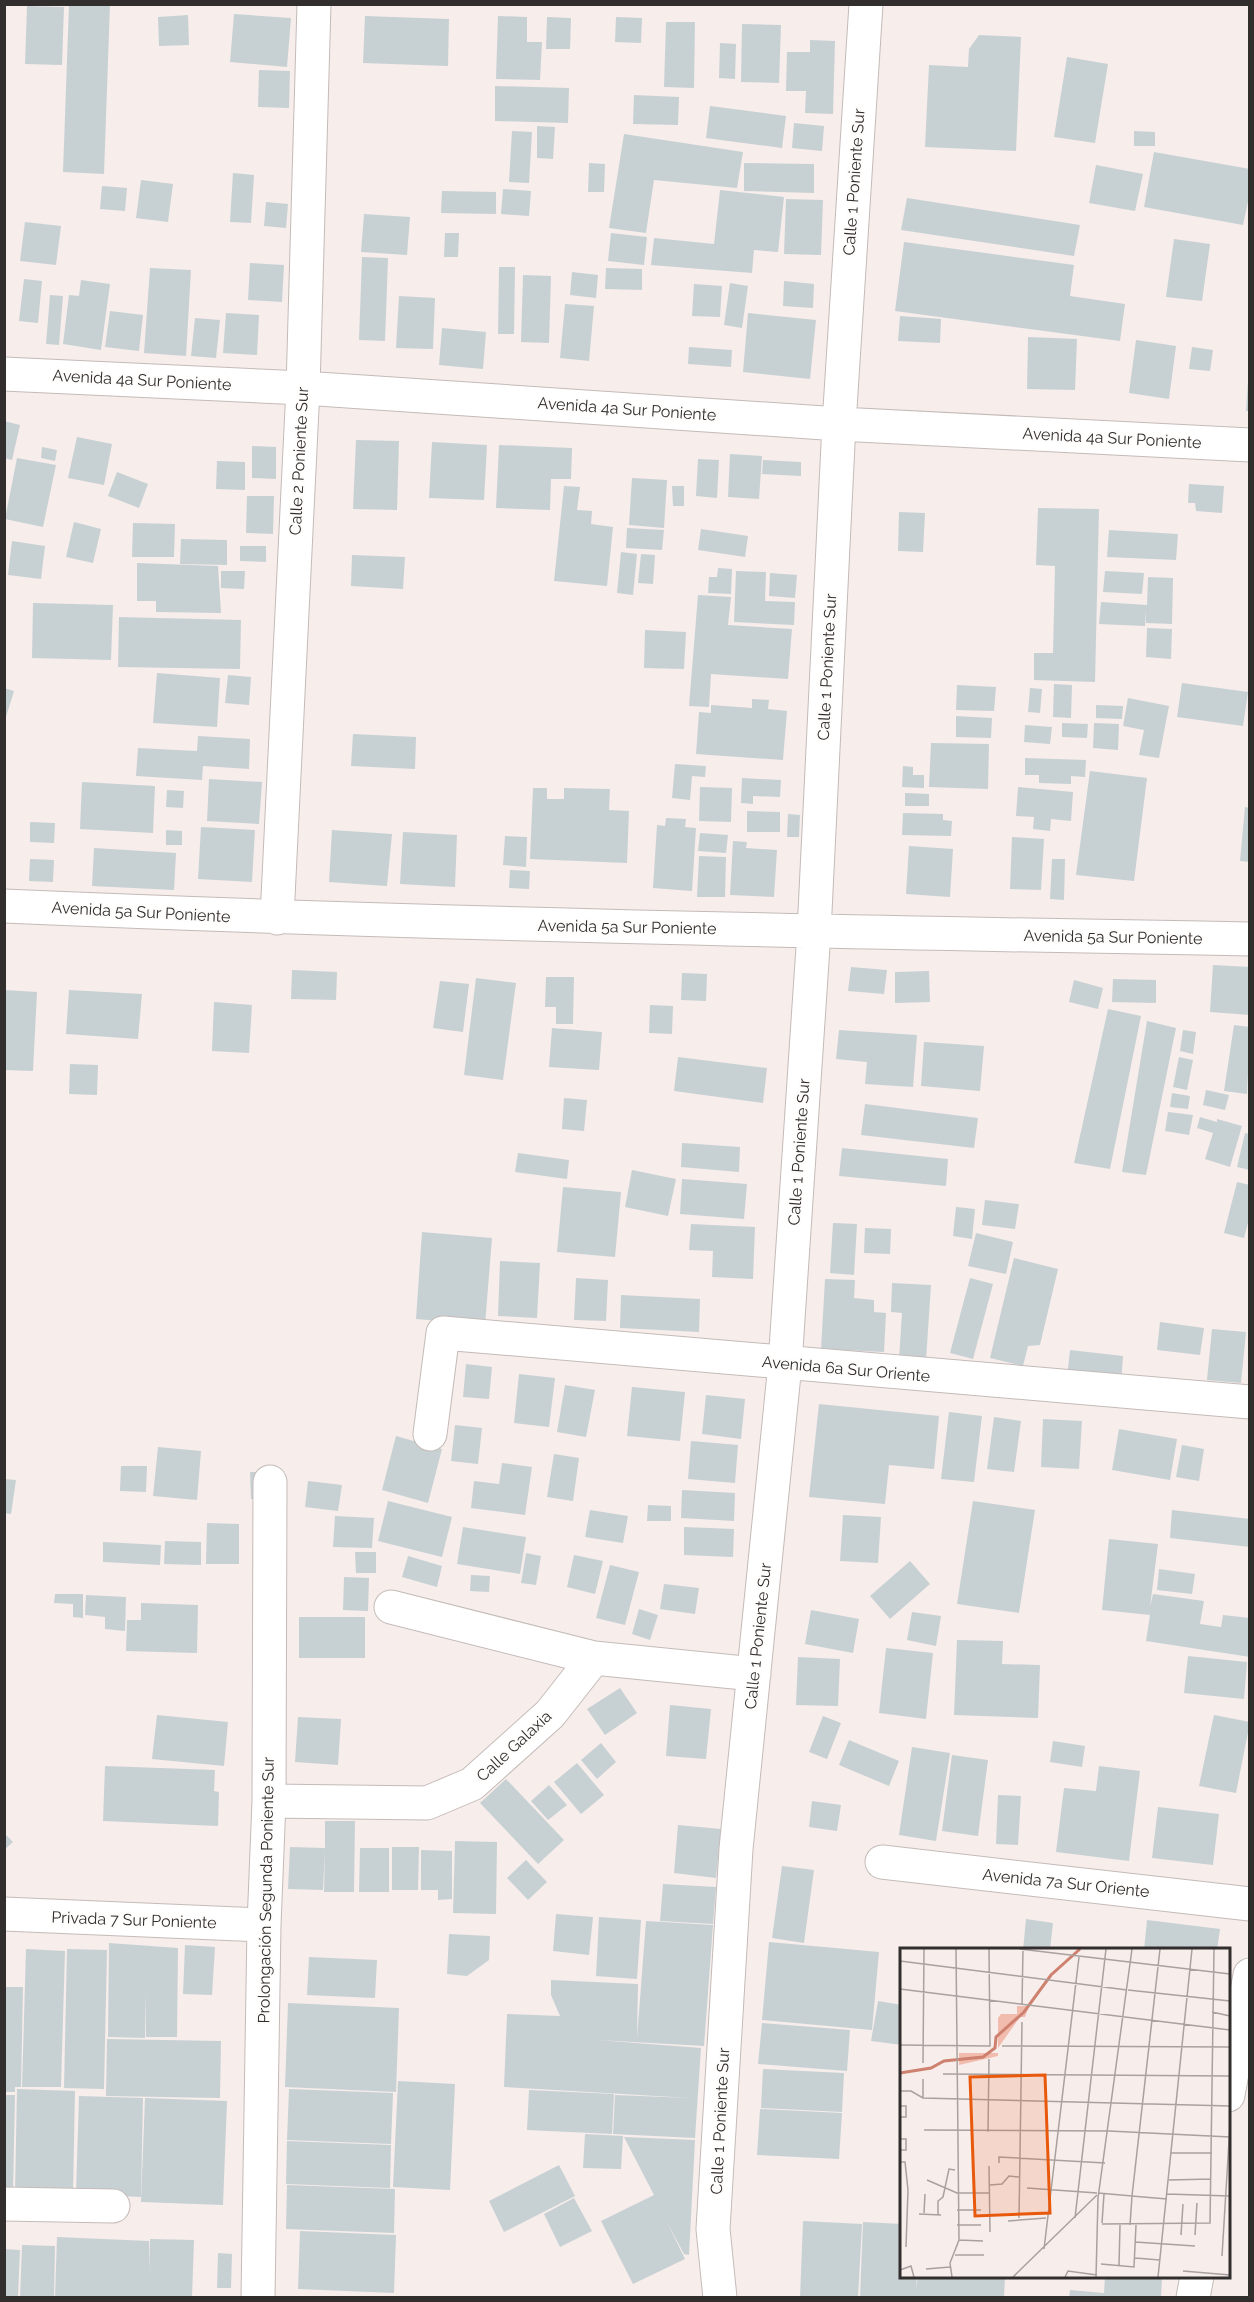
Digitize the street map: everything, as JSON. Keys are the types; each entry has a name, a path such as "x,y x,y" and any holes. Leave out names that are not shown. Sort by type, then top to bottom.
{"street":[{"name":"Calle 2 Poniente Sur","path":"277,918 303,387 314,4"},
{"name":"Calle 1 Poniente Sur","path":"720,2298 713,2229 736,1849 785,1364 814,932 839,424 866,4"},
{"name":"Avenida 4a Sur Poniente","path":"4,374 303,387 839,424 1250,445"},
{"name":"Avenida 5a Sur Poniente","path":"4,906 277,918 814,932 1250,939"},
{"name":"Avenida 6a Sur Oriente","path":"430,1434 443,1333 1250,1402"},
{"name":"Prolongación Segunda Poniente Sur","path":"258,2298 264,1925 269,1801 270,1482"},
{"path":"392,1607 594,1658 754,1674"},
{"name":"Calle Galaxia","path":"269,1801 427,1803 472,1785 550,1714 594,1658"},
{"name":"Avenida 7a Sur Oriente","path":"882,1862 1250,1904"},
{"name":"Privada 7 Sur Poniente","path":"4,1914 264,1925"},
{"path":"1230,2084 1250,1975"},
{"path":"4,2204 113,2206"},
{"path":"1193,2298 1197,2278"}],"building":[{"path":"69,4 110,4 104,174 63,172"},
{"path":"27,6 64,7 62,65 25,64"},
{"path":"234,14 291,18 287,67 230,62"},
{"path":"188,15 189,45 159,46 158,17"},
{"path":"365,16 449,19 448,66 363,63"},
{"path":"498,16 527,17 527,42 542,42 540,80 496,79"},
{"path":"547,17 571,18 570,49 546,49"},
{"path":"616,17 642,18 641,43 615,42"},
{"path":"666,22 695,22 694,88 664,87"},
{"path":"742,24 781,25 779,83 741,82"},
{"path":"979,35 1021,37 1016,151 925,147 929,65 968,67 969,49"},
{"path":"810,40 835,41 833,114 805,113 806,91 786,91 787,52 810,52"},
{"path":"720,43 736,44 735,79 719,78"},
{"path":"1067,57 1108,64 1095,143 1054,137"},
{"path":"259,70 290,71 289,108 258,107"},
{"path":"495,86 569,88 568,123 495,121"},
{"path":"634,95 679,97 678,125 633,124"},
{"path":"710,106 786,116 782,148 706,138"},
{"path":"794,123 824,126 822,151 792,148"},
{"path":"537,126 555,127 553,159 537,158"},
{"path":"512,131 532,132 529,183 509,182"},
{"path":"1134,131 1155,132 1155,146 1134,146"},
{"path":"624,134 743,152 737,188 654,180 646,233 609,228"},
{"path":"1154,152 1250,169 1250,192 1243,225 1144,207"},
{"path":"589,163 605,164 604,192 588,192"},
{"path":"744,163 814,164 814,193 744,191"},
{"path":"1096,165 1143,174 1135,211 1089,203"},
{"path":"233,173 254,175 251,223 230,222"},
{"path":"141,180 173,184 168,222 136,218"},
{"path":"102,186 127,188 125,211 100,209"},
{"path":"503,189 531,191 529,216 501,214"},
{"path":"720,190 784,197 778,252 754,250 752,273 651,265 654,238 714,244"},
{"path":"442,191 496,192 496,214 441,213"},
{"path":"907,198 1080,225 1074,256 901,230"},
{"path":"786,199 823,200 821,255 784,254"},
{"path":"266,202 288,204 286,228 264,226"},
{"path":"364,214 410,217 407,255 361,252"},
{"path":"25,222 61,226 56,265 20,261"},
{"path":"445,233 459,233 458,257 444,257"},
{"path":"611,233 647,237 644,265 608,261"},
{"path":"1174,239 1210,244 1202,301 1166,297"},
{"path":"904,242 1074,265 1070,296 1125,304 1120,341 895,311"},
{"path":"362,257 388,258 385,341 359,340"},
{"path":"250,263 284,265 282,302 248,300"},
{"path":"499,267 515,267 514,334 498,334"},
{"path":"150,268 191,270 186,356 144,353"},
{"path":"606,268 642,269 642,290 605,289"},
{"path":"572,272 598,275 596,298 570,295"},
{"path":"523,275 551,276 549,343 521,342"},
{"path":"24,279 42,281 38,323 19,321"},
{"path":"81,280 110,284 101,350 63,344 69,295 79,296"},
{"path":"784,281 814,284 813,308 783,306"},
{"path":"730,283 748,286 742,328 724,325"},
{"path":"694,284 722,286 720,317 692,316"},
{"path":"50,295 63,296 59,345 46,344"},
{"path":"399,296 435,298 433,349 396,348"},
{"path":"565,304 594,306 589,361 560,358"},
{"path":"110,311 143,315 139,351 105,347"},
{"path":"226,313 259,315 257,355 223,353"},
{"path":"748,313 816,320 810,379 743,372"},
{"path":"900,316 941,319 940,343 898,341"},
{"path":"195,318 220,320 216,358 191,356"},
{"path":"442,328 486,332 483,369 439,365"},
{"path":"1028,337 1077,339 1075,390 1027,389"},
{"path":"1136,340 1176,346 1169,399 1129,393"},
{"path":"689,347 732,350 731,367 688,364"},
{"path":"1192,347 1213,350 1210,371 1189,369"},
{"path":"1248,381 1250,381 1250,411 1246,411"},
{"path":"4,421 20,425 12,460 4,458"},
{"path":"77,437 112,444 104,485 68,478"},
{"path":"356,440 399,441 397,510 353,509"},
{"path":"432,442 487,445 484,500 429,498"},
{"path":"499,445 572,448 571,479 551,479 550,510 496,508"},
{"path":"252,446 276,447 276,479 252,478"},
{"path":"42,447 57,450 55,461 41,458"},
{"path":"730,454 762,456 759,499 728,497"},
{"path":"17,458 56,465 43,527 5,519"},
{"path":"698,459 719,460 717,498 696,496"},
{"path":"763,460 801,462 801,476 762,474"},
{"path":"217,461 245,462 245,490 216,489"},
{"path":"117,472 148,484 139,508 108,496"},
{"path":"632,478 667,480 664,528 629,525"},
{"path":"1189,484 1224,486 1222,513 1196,511 1195,503 1188,503"},
{"path":"564,486 580,487 577,510 592,511 591,524 613,527 607,586 554,581"},
{"path":"672,486 684,486 684,506 673,506"},
{"path":"247,496 274,496 273,534 246,533"},
{"path":"1038,508 1099,509 1095,682 1034,680 1034,653 1053,653 1055,566 1036,565"},
{"path":"899,512 925,513 923,552 898,551"},
{"path":"74,522 101,529 93,563 66,557"},
{"path":"133,523 175,524 174,557 132,557"},
{"path":"627,528 664,530 662,550 626,548"},
{"path":"701,529 748,536 745,557 698,550"},
{"path":"1109,530 1178,534 1176,560 1107,557"},
{"path":"181,539 227,540 227,565 180,564"},
{"path":"12,541 45,546 41,579 8,575"},
{"path":"240,546 266,546 266,562 240,561"},
{"path":"621,552 637,554 633,595 617,593"},
{"path":"641,554 655,555 653,584 638,583"},
{"path":"352,555 405,557 403,589 351,586"},
{"path":"137,563 218,566 221,613 156,612 156,601 137,601"},
{"path":"718,568 732,569 731,594 708,593 709,577 717,577"},
{"path":"221,571 245,571 244,589 221,588"},
{"path":"736,571 766,572 765,601 795,602 794,625 734,622"},
{"path":"1105,571 1144,573 1142,594 1103,592"},
{"path":"770,573 797,575 795,598 769,596"},
{"path":"1148,577 1173,578 1172,624 1146,623 1146,610 1145,626 1099,624 1101,602 1147,605"},
{"path":"698,595 731,597 728,625 792,629 788,679 711,674 709,707 689,706"},
{"path":"33,603 113,605 111,660 32,658"},
{"path":"119,617 241,620 240,669 118,667"},
{"path":"1147,628 1172,629 1171,659 1146,657"},
{"path":"645,630 686,632 684,669 644,668"},
{"path":"157,673 220,678 217,727 153,723"},
{"path":"228,675 251,677 249,705 225,703"},
{"path":"1182,683 1248,692 1243,726 1177,717"},
{"path":"1054,684 1072,685 1071,718 1053,717"},
{"path":"957,685 996,687 994,711 956,710"},
{"path":"4,688 14,691 5,720 4,720"},
{"path":"1030,688 1042,689 1040,713 1028,712"},
{"path":"1128,698 1169,706 1159,758 1139,755 1144,730 1123,726"},
{"path":"752,699 769,700 768,709 787,711 783,760 696,754 699,712 711,713 711,705 752,708"},
{"path":"1096,705 1123,706 1122,719 1096,718"},
{"path":"956,716 992,718 991,738 956,737"},
{"path":"1062,723 1088,724 1087,738 1062,737"},
{"path":"1094,723 1119,724 1118,750 1093,748"},
{"path":"1025,725 1052,727 1050,744 1024,742"},
{"path":"353,734 416,737 415,769 351,766"},
{"path":"198,736 250,739 249,769 203,766 202,780 136,776 138,748 197,751"},
{"path":"931,743 989,744 988,789 929,787"},
{"path":"1025,758 1086,760 1085,777 1071,776 1071,784 1039,783 1039,775 1025,775"},
{"path":"675,764 706,766 705,777 692,776 690,800 672,798"},
{"path":"903,766 913,767 913,775 924,775 924,788 902,787"},
{"path":"1090,771 1147,778 1134,881 1076,875"},
{"path":"742,778 781,780 780,797 753,796 753,804 741,803"},
{"path":"209,779 262,782 259,824 207,821"},
{"path":"82,782 155,786 153,833 80,829"},
{"path":"700,787 732,788 731,822 699,821"},
{"path":"1018,787 1073,792 1071,821 1051,819 1050,831 1033,829 1034,817 1016,816"},
{"path":"533,788 547,788 547,799 564,799 564,788 610,789 609,810 629,811 627,863 530,859"},
{"path":"167,790 184,791 183,808 166,807"},
{"path":"905,793 929,794 929,806 905,806"},
{"path":"1245,807 1250,808 1250,862 1240,861"},
{"path":"747,811 780,812 780,832 747,832"},
{"path":"903,813 943,814 943,820 952,821 951,836 902,835"},
{"path":"788,814 800,815 799,837 787,837"},
{"path":"666,818 686,819 685,827 696,828 692,891 653,888 657,825 665,826"},
{"path":"30,822 55,823 54,843 30,842"},
{"path":"201,827 255,830 252,882 198,879"},
{"path":"166,830 182,831 182,845 166,845"},
{"path":"332,830 392,834 387,886 329,882"},
{"path":"403,832 457,835 455,887 400,884"},
{"path":"700,833 728,835 726,853 698,851"},
{"path":"505,836 527,837 526,867 503,865"},
{"path":"1012,837 1044,839 1041,890 1010,889"},
{"path":"733,841 747,842 746,848 777,850 774,897 730,895"},
{"path":"909,846 953,849 950,897 906,894"},
{"path":"94,848 176,853 174,890 92,886"},
{"path":"699,856 726,857 725,897 697,897"},
{"path":"30,859 54,860 53,882 29,881"},
{"path":"1052,859 1065,859 1064,900 1050,899"},
{"path":"510,870 530,871 529,889 509,888"},
{"path":"1213,965 1250,967 1250,1015 1210,1012"},
{"path":"851,967 887,970 884,994 848,991"},
{"path":"292,970 337,972 336,1000 291,999"},
{"path":"929,971 930,1002 895,1003 895,972"},
{"path":"682,973 707,974 706,1001 681,1000"},
{"path":"546,977 574,977 573,1024 556,1024 556,1007 545,1007"},
{"path":"476,978 516,983 503,1080 464,1075"},
{"path":"1113,979 1156,980 1156,1003 1112,1002"},
{"path":"1074,980 1103,988 1098,1009 1069,1002"},
{"path":"440,981 469,984 463,1032 433,1028"},
{"path":"4,990 37,992 33,1071 4,1070"},
{"path":"69,990 142,994 138,1039 66,1034"},
{"path":"214,1002 252,1005 249,1053 212,1051"},
{"path":"650,1005 673,1006 672,1034 649,1033"},
{"path":"1108,1009 1141,1016 1110,1169 1074,1163"},
{"path":"1147,1021 1176,1028 1146,1175 1122,1172"},
{"path":"1234,1025 1250,1027 1247,1094 1224,1091"},
{"path":"552,1028 602,1032 599,1070 549,1067"},
{"path":"839,1030 917,1035 913,1087 865,1084 867,1062 836,1059"},
{"path":"1183,1030 1196,1032 1193,1054 1180,1051"},
{"path":"924,1042 984,1046 980,1091 921,1086"},
{"path":"678,1057 767,1068 763,1103 674,1091"},
{"path":"1179,1057 1193,1060 1187,1090 1173,1087"},
{"path":"70,1064 98,1065 97,1095 69,1094"},
{"path":"1206,1090 1229,1095 1225,1110 1203,1105"},
{"path":"1172,1093 1190,1096 1188,1109 1170,1107"},
{"path":"564,1098 587,1100 584,1131 562,1129"},
{"path":"865,1104 978,1118 974,1148 861,1135"},
{"path":"1168,1112 1193,1115 1189,1135 1165,1131"},
{"path":"1200,1117 1242,1126 1230,1167 1205,1159 1213,1133 1197,1128"},
{"path":"1245,1133 1250,1134 1250,1170 1237,1167"},
{"path":"682,1143 740,1147 739,1172 681,1167"},
{"path":"842,1148 948,1159 946,1186 839,1176"},
{"path":"518,1153 569,1160 567,1179 515,1172"},
{"path":"632,1170 676,1179 668,1216 625,1207"},
{"path":"682,1179 747,1184 744,1219 680,1214"},
{"path":"1237,1182 1250,1185 1250,1215 1244,1238 1224,1233"},
{"path":"563,1187 621,1192 615,1257 557,1252"},
{"path":"985,1200 1019,1204 1015,1229 982,1225"},
{"path":"956,1207 975,1209 972,1239 953,1236"},
{"path":"833,1223 857,1224 854,1275 830,1273"},
{"path":"691,1224 755,1227 753,1279 712,1277 713,1251 689,1250"},
{"path":"865,1228 891,1229 890,1254 864,1253"},
{"path":"422,1232 492,1238 485,1325 416,1319"},
{"path":"976,1233 1013,1242 1006,1274 968,1266"},
{"path":"1014,1258 1058,1269 1040,1345 1028,1346 1023,1366 990,1358"},
{"path":"500,1261 540,1263 537,1318 498,1316"},
{"path":"576,1278 608,1280 606,1321 574,1320"},
{"path":"970,1278 993,1284 973,1359 950,1353"},
{"path":"825,1279 855,1280 854,1298 874,1300 874,1312 886,1313 884,1352 821,1349"},
{"path":"892,1283 931,1285 926,1360 899,1359 902,1313 891,1312"},
{"path":"621,1295 700,1299 699,1332 620,1328"},
{"path":"1160,1322 1204,1328 1200,1355 1157,1350"},
{"path":"1212,1329 1246,1332 1241,1383 1207,1380"},
{"path":"1070,1350 1123,1356 1121,1384 1067,1378"},
{"path":"466,1364 492,1367 489,1399 463,1397"},
{"path":"519,1374 555,1378 549,1427 514,1423"},
{"path":"565,1385 595,1390 586,1437 557,1432"},
{"path":"632,1387 685,1392 680,1441 627,1436"},
{"path":"706,1395 745,1399 741,1439 702,1434"},
{"path":"819,1404 939,1416 934,1469 889,1465 885,1504 809,1497"},
{"path":"949,1412 982,1416 974,1482 941,1479"},
{"path":"994,1417 1021,1421 1014,1472 987,1469"},
{"path":"1043,1419 1082,1421 1079,1469 1041,1467"},
{"path":"455,1425 482,1428 478,1464 451,1461"},
{"path":"1119,1429 1177,1439 1170,1480 1112,1470"},
{"path":"396,1436 442,1449 428,1503 382,1490"},
{"path":"691,1441 738,1445 735,1483 688,1479"},
{"path":"1182,1445 1204,1449 1199,1481 1176,1477"},
{"path":"158,1447 201,1451 197,1500 153,1496"},
{"path":"554,1454 579,1458 573,1501 547,1497"},
{"path":"502,1463 532,1467 525,1515 471,1508 474,1481 499,1484"},
{"path":"121,1466 147,1466 146,1492 120,1491"},
{"path":"250,1472 267,1472 268,1499 251,1499"},
{"path":"4,1479 16,1480 11,1514 4,1513"},
{"path":"308,1481 342,1485 338,1511 305,1507"},
{"path":"682,1490 735,1493 734,1521 681,1518"},
{"path":"388,1501 452,1517 442,1557 378,1541"},
{"path":"973,1501 1035,1510 1019,1613 957,1604"},
{"path":"648,1505 671,1506 671,1521 647,1521"},
{"path":"590,1510 628,1516 623,1543 585,1537"},
{"path":"1172,1510 1250,1519 1250,1547 1170,1538"},
{"path":"843,1515 881,1517 878,1563 840,1561"},
{"path":"335,1516 374,1518 372,1548 333,1547"},
{"path":"207,1523 239,1524 239,1564 206,1564"},
{"path":"463,1527 526,1537 520,1574 457,1564"},
{"path":"684,1527 734,1529 733,1557 684,1555"},
{"path":"1109,1539 1158,1544 1150,1607 1153,1594 1204,1601 1200,1624 1221,1627 1223,1615 1250,1618 1250,1657 1146,1641 1150,1615 1102,1610"},
{"path":"165,1541 201,1542 201,1565 164,1564"},
{"path":"103,1542 161,1545 160,1565 103,1562"},
{"path":"355,1552 376,1552 376,1573 356,1573"},
{"path":"526,1553 541,1556 536,1585 521,1583"},
{"path":"574,1555 603,1561 595,1594 567,1587"},
{"path":"408,1556 442,1566 437,1587 402,1577"},
{"path":"910,1561 930,1584 890,1619 870,1596"},
{"path":"610,1565 639,1572 625,1625 596,1618"},
{"path":"1159,1569 1195,1574 1192,1594 1157,1590"},
{"path":"471,1575 490,1576 489,1592 470,1591"},
{"path":"344,1577 369,1578 368,1611 343,1610"},
{"path":"664,1584 699,1588 695,1614 660,1609"},
{"path":"55,1594 83,1594 83,1618 73,1617 73,1604 54,1603"},
{"path":"86,1595 126,1597 125,1631 105,1629 105,1617 85,1615"},
{"path":"141,1603 198,1605 197,1653 126,1651 127,1620 141,1620"},
{"path":"639,1609 658,1615 650,1640 632,1634"},
{"path":"811,1610 859,1619 853,1653 805,1644"},
{"path":"912,1612 941,1616 936,1646 907,1640"},
{"path":"299,1617 365,1617 365,1658 299,1658"},
{"path":"957,1640 1003,1641 1002,1664 1040,1665 1038,1718 954,1715"},
{"path":"886,1648 933,1653 926,1719 879,1713"},
{"path":"1188,1656 1247,1662 1244,1699 1184,1693"},
{"path":"798,1657 840,1659 838,1706 796,1705"},
{"path":"620,1688 637,1713 605,1735 587,1709"},
{"path":"670,1705 711,1709 706,1759 666,1756"},
{"path":"157,1715 228,1722 224,1766 152,1759"},
{"path":"1214,1715 1250,1722 1236,1793 1199,1786"},
{"path":"823,1716 841,1723 827,1759 809,1752"},
{"path":"298,1717 341,1719 338,1765 295,1762"},
{"path":"849,1740 899,1761 889,1786 839,1765"},
{"path":"1053,1741 1085,1746 1082,1767 1050,1762"},
{"path":"601,1743 616,1762 597,1779 581,1760"},
{"path":"912,1747 950,1753 936,1841 899,1835"},
{"path":"952,1755 988,1760 978,1836 942,1831"},
{"path":"577,1763 604,1795 581,1814 554,1782"},
{"path":"105,1766 215,1770 214,1791 219,1792 218,1826 103,1821"},
{"path":"1099,1766 1140,1771 1129,1861 1056,1852 1064,1788 1096,1791"},
{"path":"506,1779 564,1840 538,1864 480,1803"},
{"path":"549,1785 567,1805 548,1820 531,1801"},
{"path":"998,1795 1021,1796 1018,1845 996,1844"},
{"path":"812,1801 841,1805 837,1831 809,1827"},
{"path":"1158,1807 1219,1814 1213,1865 1152,1858"},
{"path":"325,1821 355,1821 354,1892 324,1892 325,1851 323,1890 288,1889 290,1847 325,1848"},
{"path":"678,1825 721,1829 716,1878 674,1873"},
{"path":"4,1833 13,1842 4,1850"},
{"path":"455,1841 497,1842 496,1914 453,1913"},
{"path":"392,1847 419,1847 418,1890 392,1890"},
{"path":"360,1848 389,1848 389,1892 359,1892"},
{"path":"421,1850 452,1851 452,1899 438,1900 438,1890 421,1890"},
{"path":"526,1860 547,1882 528,1900 507,1878"},
{"path":"782,1866 814,1870 804,1943 772,1938"},
{"path":"663,1884 716,1887 713,1924 660,1921"},
{"path":"556,1914 593,1917 589,1955 553,1951"},
{"path":"599,1917 641,1920 637,1979 596,1976"},
{"path":"1026,1919 1053,1923 1050,1948 1023,1948"},
{"path":"1147,1920 1220,1929 1217,1948 1144,1948"},
{"path":"646,1921 713,1925 704,2046 597,2040 701,2048 695,2138 613,2134 615,2095 690,2098 504,2087 507,2014 560,2016 551,1995 551,1980 638,1984 637,2038"},
{"path":"449,1934 490,1936 489,1960 467,1976 447,1974"},
{"path":"769,1942 879,1952 872,2030 762,2020"},
{"path":"109,1943 178,1948 177,2037 146,2037 146,1992 145,2038 108,2037"},
{"path":"185,1945 215,1947 212,1995 183,1994"},
{"path":"26,1949 65,1951 61,2087 22,2087"},
{"path":"67,1949 107,1950 104,2089 64,2088"},
{"path":"309,1957 377,1960 375,1998 307,1995"},
{"path":"4,1987 23,1987 21,2087 15,2087 15,2092 4,2092"},
{"path":"878,2001 900,2005 900,2045 871,2041"},
{"path":"288,2003 399,2008 396,2092 285,2087"},
{"path":"762,2023 850,2030 847,2071 758,2064"},
{"path":"107,2039 221,2041 220,2098 106,2096"},
{"path":"763,2069 844,2073 842,2112 761,2108"},
{"path":"398,2081 455,2084 450,2190 393,2187"},
{"path":"17,2089 75,2091 73,2193 15,2192"},
{"path":"289,2089 393,2093 391,2144 287,2140"},
{"path":"529,2090 614,2094 612,2134 527,2130"},
{"path":"4,2095 15,2095 13,2194 4,2194"},
{"path":"79,2096 143,2098 141,2197 76,2194"},
{"path":"145,2098 227,2101 223,2205 141,2202"},
{"path":"760,2109 842,2113 839,2159 757,2155"},
{"path":"585,2134 623,2136 621,2169 583,2168"},
{"path":"624,2137 695,2140 689,2255 684,2254 667,2222 685,2259 633,2284 601,2221 654,2195"},
{"path":"287,2141 391,2145 390,2188 286,2184"},
{"path":"559,2165 575,2196 504,2232 489,2201"},
{"path":"287,2185 395,2189 394,2233 286,2229"},
{"path":"574,2198 592,2231 560,2247 544,2214"},
{"path":"803,2221 862,2224 858,2298 800,2298"},
{"path":"863,2222 900,2224 900,2278 917,2278 916,2289 918,2278 1005,2278 1004,2298 860,2298"},
{"path":"300,2231 396,2235 394,2293 298,2289"},
{"path":"57,2237 149,2241 149,2271 150,2239 194,2240 192,2298 55,2298"},
{"path":"22,2245 55,2246 54,2298 20,2298"},
{"path":"4,2249 20,2250 18,2298 4,2298"},
{"path":"218,2253 232,2254 231,2288 217,2288"},
{"path":"1105,2278 1162,2278 1161,2298 1069,2298 1070,2290 1104,2293"}]}
